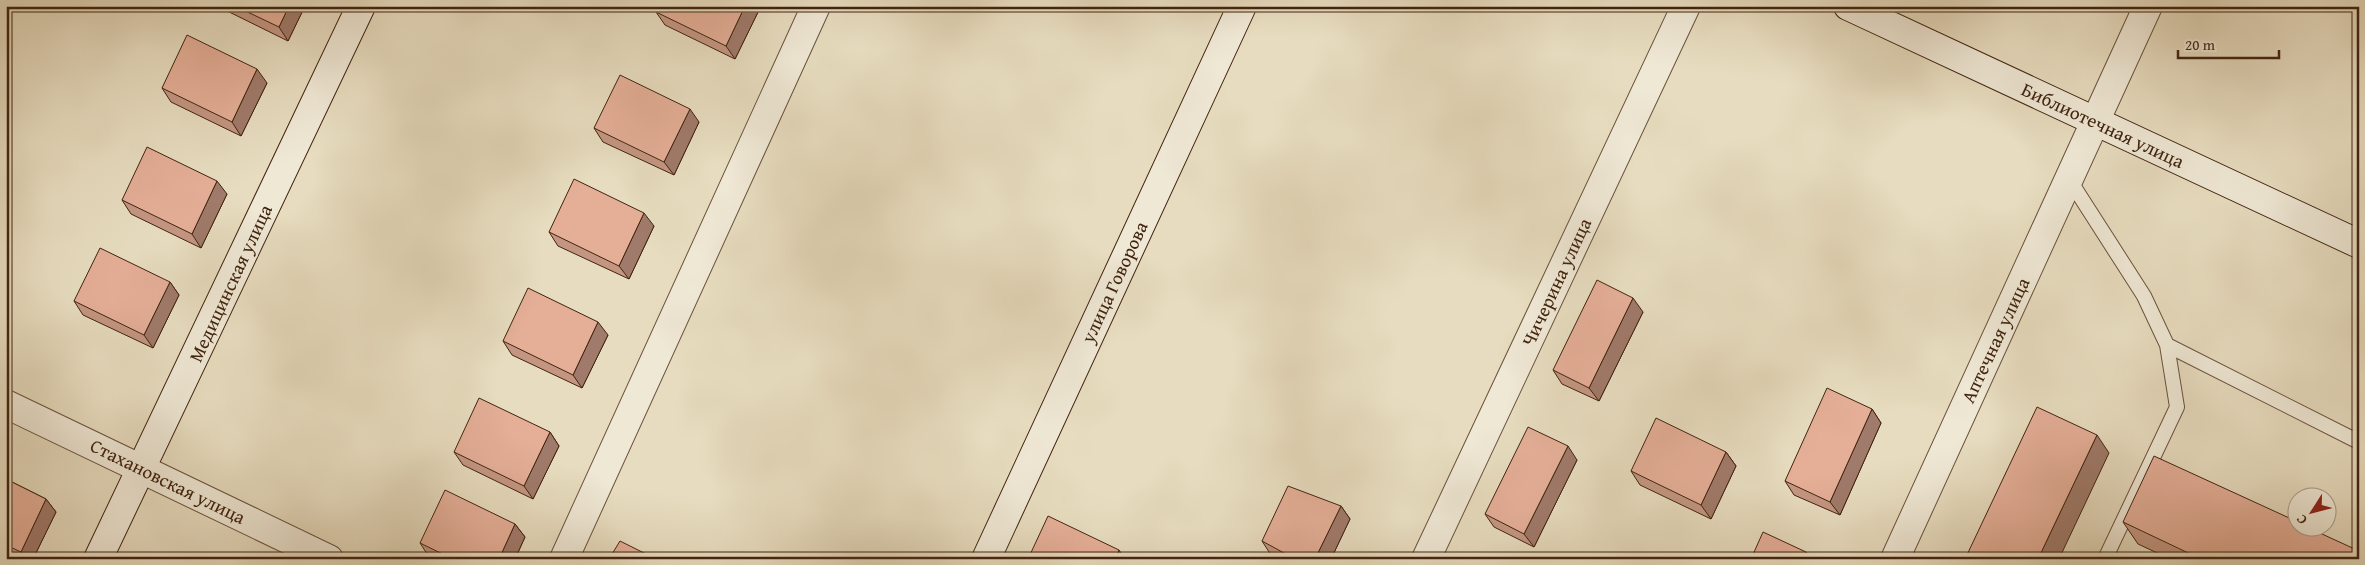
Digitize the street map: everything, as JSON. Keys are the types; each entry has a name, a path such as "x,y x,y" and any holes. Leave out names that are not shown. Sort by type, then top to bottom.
{"street":[{"name":"Медицинская улица","path":"98,559 361,6"},
{"path":"564,559 816,6"},
{"name":"улица Говорова","path":"986,559 1242,6"},
{"name":"Чичерина улица","path":"1426,559 1686,6"},
{"name":"Библиотечная улица","path":"1848,6 2359,244"},
{"name":"Аптечная улица","path":"1895,559 2148,6"},
{"name":"Стахановская улица","path":"6,404 329,559"}],"lane":[{"path":"2069,178 2144,296 2167,344 2177,407 2105,559"},
{"path":"2167,344 2359,442"}],"building":[{"path":"235,6 289,6 279,27"},
{"path":"658,6 745,6 726,46 656,12"},
{"path":"187,35 257,69 232,122 162,88"},
{"path":"620,75 690,109 664,162 594,128"},
{"path":"147,147 217,181 192,234 122,200"},
{"path":"574,179 644,213 619,266 549,232"},
{"path":"100,248 170,282 144,335 74,301"},
{"path":"1597,280 1633,298 1589,388 1553,370"},
{"path":"528,288 598,322 573,375 503,341"},
{"path":"1827,388 1872,409 1830,502 1785,481"},
{"path":"479,398 550,432 524,486 454,452"},
{"path":"2037,407 2097,435 2038,559 1965,559"},
{"path":"1656,418 1726,452 1701,505 1631,471"},
{"path":"1528,427 1568,446 1524,534 1485,514"},
{"path":"2154,456 2288,517 2288,538 2331,538 2359,551 2359,559 2201,559 2123,522"},
{"path":"6,479 46,499 21,552 6,545"},
{"path":"1288,486 1341,506 1315,559 1295,559 1262,541"},
{"path":"445,490 515,524 499,559 453,559 420,543"},
{"path":"1048,516 1119,550 1115,559 1028,559"},
{"path":"1763,532 1806,552 1803,559 1751,559"},
{"path":"620,541 656,559 609,559"}]}
